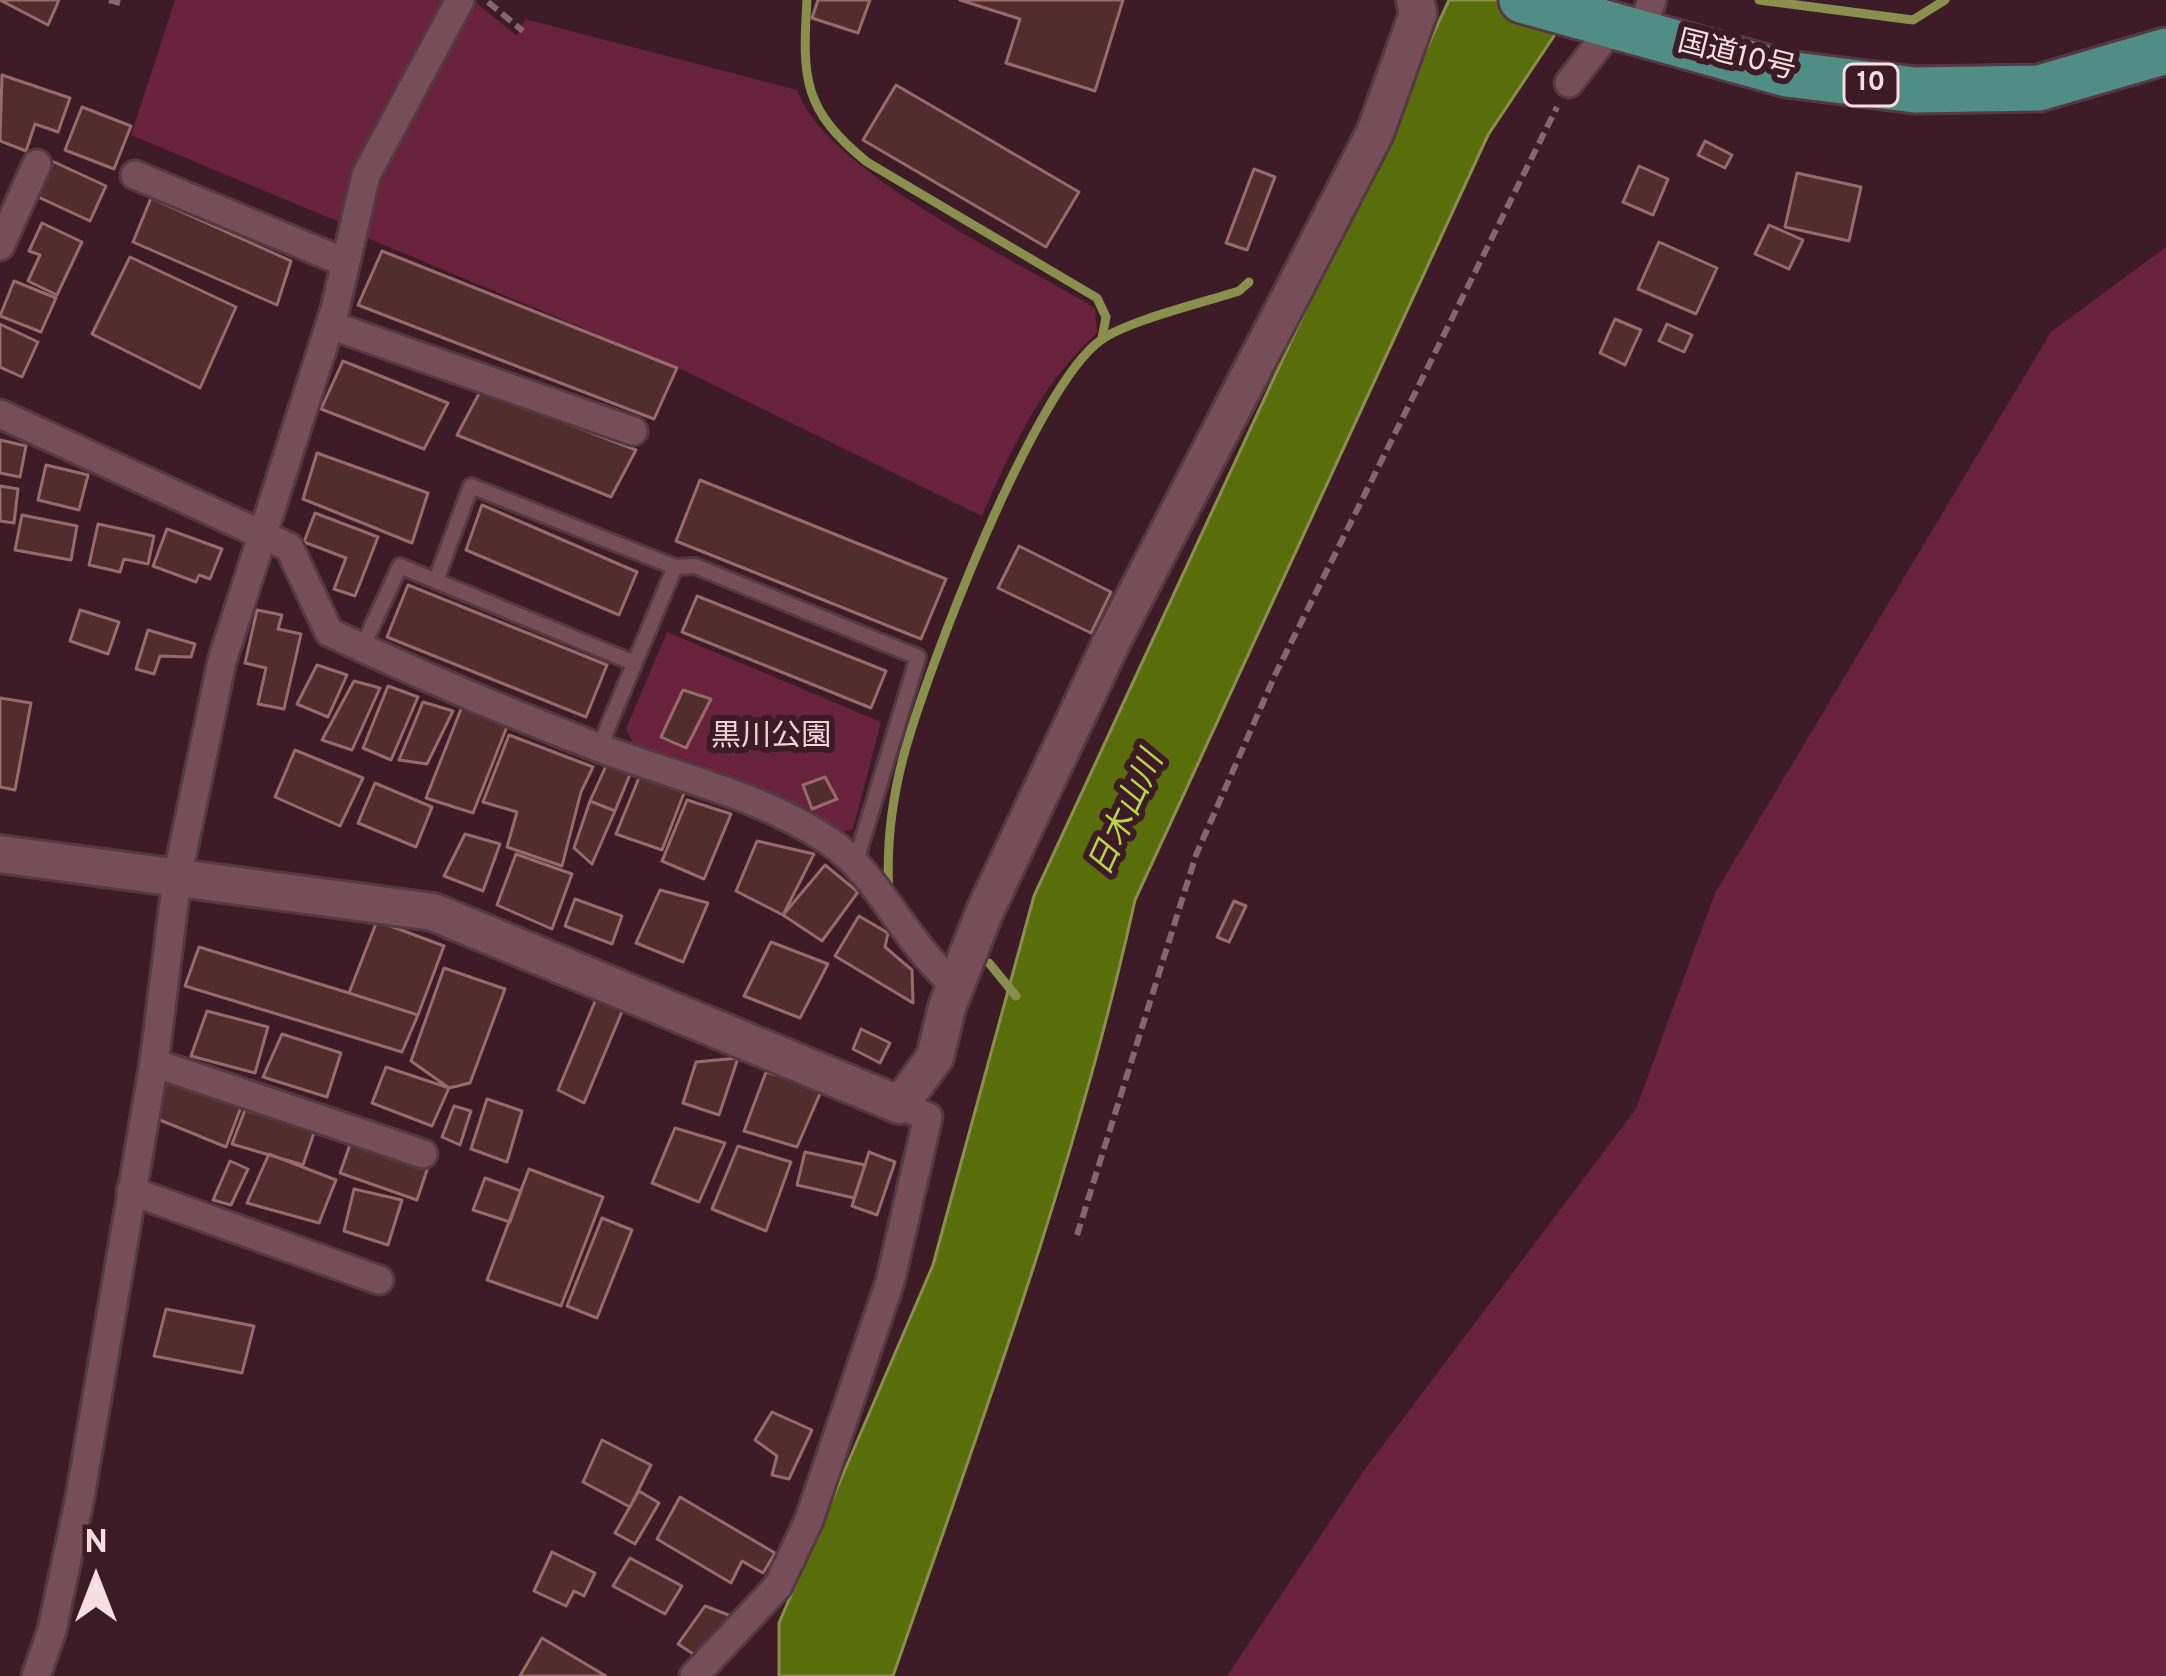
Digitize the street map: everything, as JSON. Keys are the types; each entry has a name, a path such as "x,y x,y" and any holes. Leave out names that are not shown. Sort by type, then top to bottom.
{"highway":[{"name":"国道10号","path":"1522,0 1621,18 1787,74 1915,90 2038,88 2166,51"}],"street":[{"path":"36,1676 52,1630 80,1498 154,1063 177,878 222,661 260,530 330,325 366,175 460,0"},
{"path":"900,1105 935,1058 955,985 1121,622 1376,133 1418,14 1415,0"},
{"path":"1570,82 1621,18"},
{"path":"0,246 37,164"},
{"path":"135,175 344,262"},
{"path":"330,325 633,431"},
{"path":"0,414 289,547 329,632 598,748 763,806 856,860 898,927 955,985"},
{"path":"0,854 433,912 928,1117 919,1176 858,1388 809,1520 778,1586 694,1676"},
{"path":"154,1063 423,1154"},
{"path":"131,1191 379,1280"}],"lane":[{"path":"436,580 471,486 675,567 694,566 918,657 856,860"},
{"path":"362,648 400,566 634,663"},
{"path":"598,748 675,567"}],"path":[{"path":"109,0 121,3"},
{"path":"485,0 523,31"},
{"path":"1077,1235 1196,856 1275,675 1570,82"}],"green space":[{"path":"175,0 445,0 369,145 339,222 131,135"},
{"path":"473,0 517,36 525,19 797,90 815,121 883,182 1095,308 1097,333 1044,395 982,516 683,370 365,237 378,169"},
{"path":"2166,247 2166,1676 1227,1676 1363,1472 1636,1109 1715,893 2051,332"},
{"name":"黒川公園","path":"667,632 881,722 853,829 835,834 633,743 626,729"}],"water":[{"name":"日木山川","path":"1449,0 1578,0 1488,135 1135,900 1056,1194 893,1676 779,1676 779,1623 933,1265 1034,896"}],"building":[{"path":"0,0 59,0 48,25"},
{"path":"818,0 870,0 858,33 812,18"},
{"path":"960,0 1123,0 1095,91 1006,63 1020,19"},
{"path":"2,75 70,98 58,132 35,124 26,151 0,141"},
{"path":"896,85 1079,192 1046,247 863,140"},
{"path":"82,107 131,126 114,169 65,150"},
{"path":"1705,141 1732,155 1725,168 1698,155"},
{"path":"52,161 106,186 90,221 36,196"},
{"path":"1639,166 1668,179 1653,215 1623,202"},
{"path":"1254,169 1275,177 1247,250 1226,243"},
{"path":"1797,173 1861,187 1849,241 1785,227"},
{"path":"151,198 291,261 277,305 133,242"},
{"path":"42,223 82,242 57,295 28,281 40,255 29,251"},
{"path":"1769,225 1803,240 1789,269 1755,254"},
{"path":"1659,242 1717,268 1696,314 1638,289"},
{"path":"382,251 677,368 654,419 358,305"},
{"path":"130,257 236,307 200,388 92,334"},
{"path":"14,281 56,298 41,332 0,316"},
{"path":"1615,319 1641,330 1625,365 1600,353"},
{"path":"0,324 38,342 22,377 0,367"},
{"path":"1667,324 1692,335 1684,352 1659,341"},
{"path":"343,361 448,403 424,449 321,409"},
{"path":"481,390 636,450 611,497 457,435"},
{"path":"0,440 26,446 20,477 0,473"},
{"path":"317,453 428,493 412,543 303,499"},
{"path":"46,465 88,475 79,510 38,500"},
{"path":"700,480 946,579 921,639 676,541"},
{"path":"0,486 18,489 14,523 0,521"},
{"path":"482,505 637,572 619,615 466,550"},
{"path":"315,513 378,537 355,596 334,589 346,558 304,542"},
{"path":"22,515 77,526 71,560 15,550"},
{"path":"98,524 154,536 148,564 124,559 120,572 89,565"},
{"path":"167,529 222,549 210,579 199,575 196,582 153,566"},
{"path":"1019,546 1111,592 1091,633 998,588"},
{"path":"408,585 607,665 586,717 387,637"},
{"path":"697,596 886,671 871,708 682,632"},
{"path":"80,610 119,622 108,654 70,641"},
{"path":"257,610 282,615 278,629 301,634 284,709 258,704 266,668 245,663"},
{"path":"148,630 195,644 191,657 160,656 154,674 136,669"},
{"path":"317,665 347,675 328,717 297,704"},
{"path":"354,681 380,688 352,750 322,740"},
{"path":"388,686 418,697 391,760 363,748"},
{"path":"683,690 711,699 686,748 661,737"},
{"path":"0,698 31,703 15,790 0,787"},
{"path":"423,702 453,711 427,764 399,760"},
{"path":"463,704 510,719 473,813 426,798"},
{"path":"509,735 593,767 581,792 562,866 507,847 517,812 483,802"},
{"path":"295,750 363,778 340,826 275,797"},
{"path":"606,766 631,772 615,811 590,801"},
{"path":"643,768 688,783 662,850 616,834"},
{"path":"825,777 837,799 812,809 803,785"},
{"path":"375,783 432,807 416,847 358,823"},
{"path":"687,800 731,814 704,879 662,861"},
{"path":"590,801 615,811 592,864 574,848"},
{"path":"465,834 500,844 483,891 444,876"},
{"path":"757,841 814,854 783,915 736,891"},
{"path":"516,854 572,874 552,929 497,905"},
{"path":"825,865 858,892 822,941 783,915"},
{"path":"660,890 708,903 683,962 636,943"},
{"path":"575,899 622,916 612,944 565,926"},
{"path":"1234,901 1246,906 1229,942 1217,937"},
{"path":"859,916 888,933 885,947 912,970 913,1003 835,956"},
{"path":"377,921 444,946 418,1015 349,993"},
{"path":"771,942 828,964 800,1018 744,996"},
{"path":"199,947 418,1015 402,1052 185,986"},
{"path":"444,968 505,989 470,1083 449,1088 411,1061"},
{"path":"599,992 626,1002 584,1103 558,1090"},
{"path":"207,1011 268,1027 255,1073 191,1056"},
{"path":"861,1029 890,1043 880,1063 853,1049"},
{"path":"282,1034 341,1053 327,1097 263,1077"},
{"path":"738,1058 719,1115 683,1103 696,1062"},
{"path":"386,1067 449,1088 432,1126 372,1103"},
{"path":"766,1072 822,1089 797,1147 744,1131"},
{"path":"166,1083 244,1099 226,1147 155,1118"},
{"path":"487,1099 522,1111 507,1162 471,1149"},
{"path":"454,1106 471,1111 460,1145 442,1137"},
{"path":"245,1110 315,1130 303,1165 232,1144"},
{"path":"675,1128 725,1143 699,1202 652,1183"},
{"path":"352,1139 429,1164 417,1200 340,1173"},
{"path":"738,1146 791,1162 766,1231 712,1209"},
{"path":"805,1152 865,1165 854,1198 797,1185"},
{"path":"869,1152 895,1162 877,1215 852,1206"},
{"path":"269,1154 336,1180 319,1223 247,1203"},
{"path":"230,1161 248,1169 231,1205 213,1200"},
{"path":"529,1169 603,1197 561,1306 487,1280"},
{"path":"485,1178 521,1191 510,1222 473,1210"},
{"path":"354,1189 402,1200 388,1245 344,1231"},
{"path":"602,1218 632,1230 597,1318 567,1306"},
{"path":"166,1309 254,1326 242,1373 154,1356"},
{"path":"772,1412 812,1430 789,1479 772,1475 777,1456 755,1440"},
{"path":"602,1440 651,1465 630,1507 583,1482"},
{"path":"639,1491 659,1503 635,1544 615,1533"},
{"path":"680,1497 775,1553 763,1573 742,1561 731,1583 657,1539"},
{"path":"552,1552 595,1573 584,1596 574,1591 566,1606 534,1591"},
{"path":"630,1558 682,1586 665,1614 613,1586"},
{"path":"705,1606 734,1617 704,1661 678,1644"},
{"path":"542,1638 606,1676 520,1676"}],"waterway":[{"path":"807,0 807,72 811,91 830,126 867,162 1097,298 1106,317 1102,338"},
{"path":"1759,0 1913,20 1945,0"},
{"path":"889,894 893,809 915,718 986,535 1045,413 1074,368 1101,340 1147,319 1239,291 1249,282"},
{"path":"989,963 1016,996"}]}
